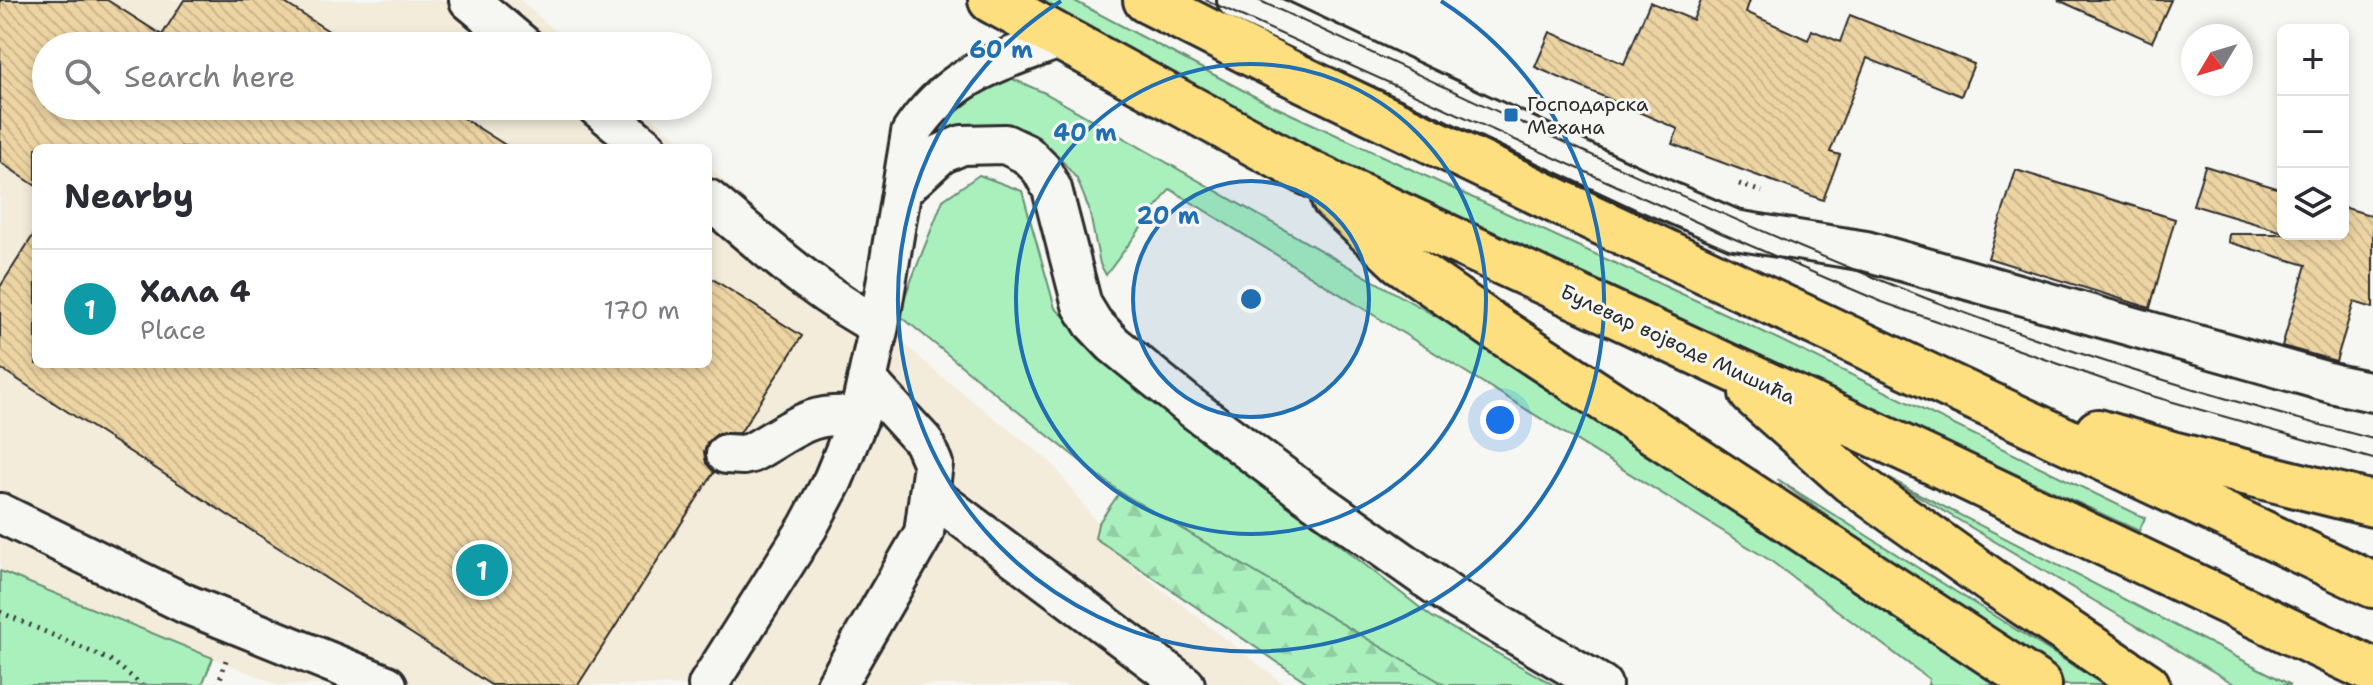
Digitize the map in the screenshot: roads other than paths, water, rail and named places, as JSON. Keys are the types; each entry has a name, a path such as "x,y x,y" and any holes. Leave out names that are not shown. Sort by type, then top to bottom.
{"main road":[{"name":"Булевар војводе Мишића","path":"991,0 1307,172 1932,461 2373,671"},
{"path":"1172,6 1563,204 2373,585"},
{"path":"1307,172 1400,261 1496,328 2039,685"},
{"path":"1718,362 1851,481 1994,583 2147,685"},
{"path":"1910,367 2124,441 2373,504"}],"street":[{"path":"469,0 507,32"},
{"path":"1237,0 1642,190 1735,230 1866,251 2335,384 2373,392"},
{"path":"708,685 808,527 833,480 864,399 904,188 911,133 925,111 976,71 1059,39"},
{"path":"613,120 642,144"},
{"path":"904,188 941,154 962,145 1005,144 1026,154 1041,169 1052,189 1082,305 1093,323 1113,344 1292,483 1454,598 1602,685"},
{"path":"712,202 807,282 879,326"},
{"path":"726,454 751,453 809,419 839,414 864,399"},
{"path":"836,685 924,533 933,464 923,441 864,399"},
{"path":"929,493 1185,685"},
{"path":"0,513 186,604 387,685"}],"tram line":[{"path":"1206,0 1721,233 1882,302 2145,394 2373,459"},
{"path":"1258,0 1648,181 1885,282 2126,368 2373,439"}],"place":[{"name":"Господарска Механа","path":"1511,115"},
{"name":"Хала 4","path":"482,570"}]}
